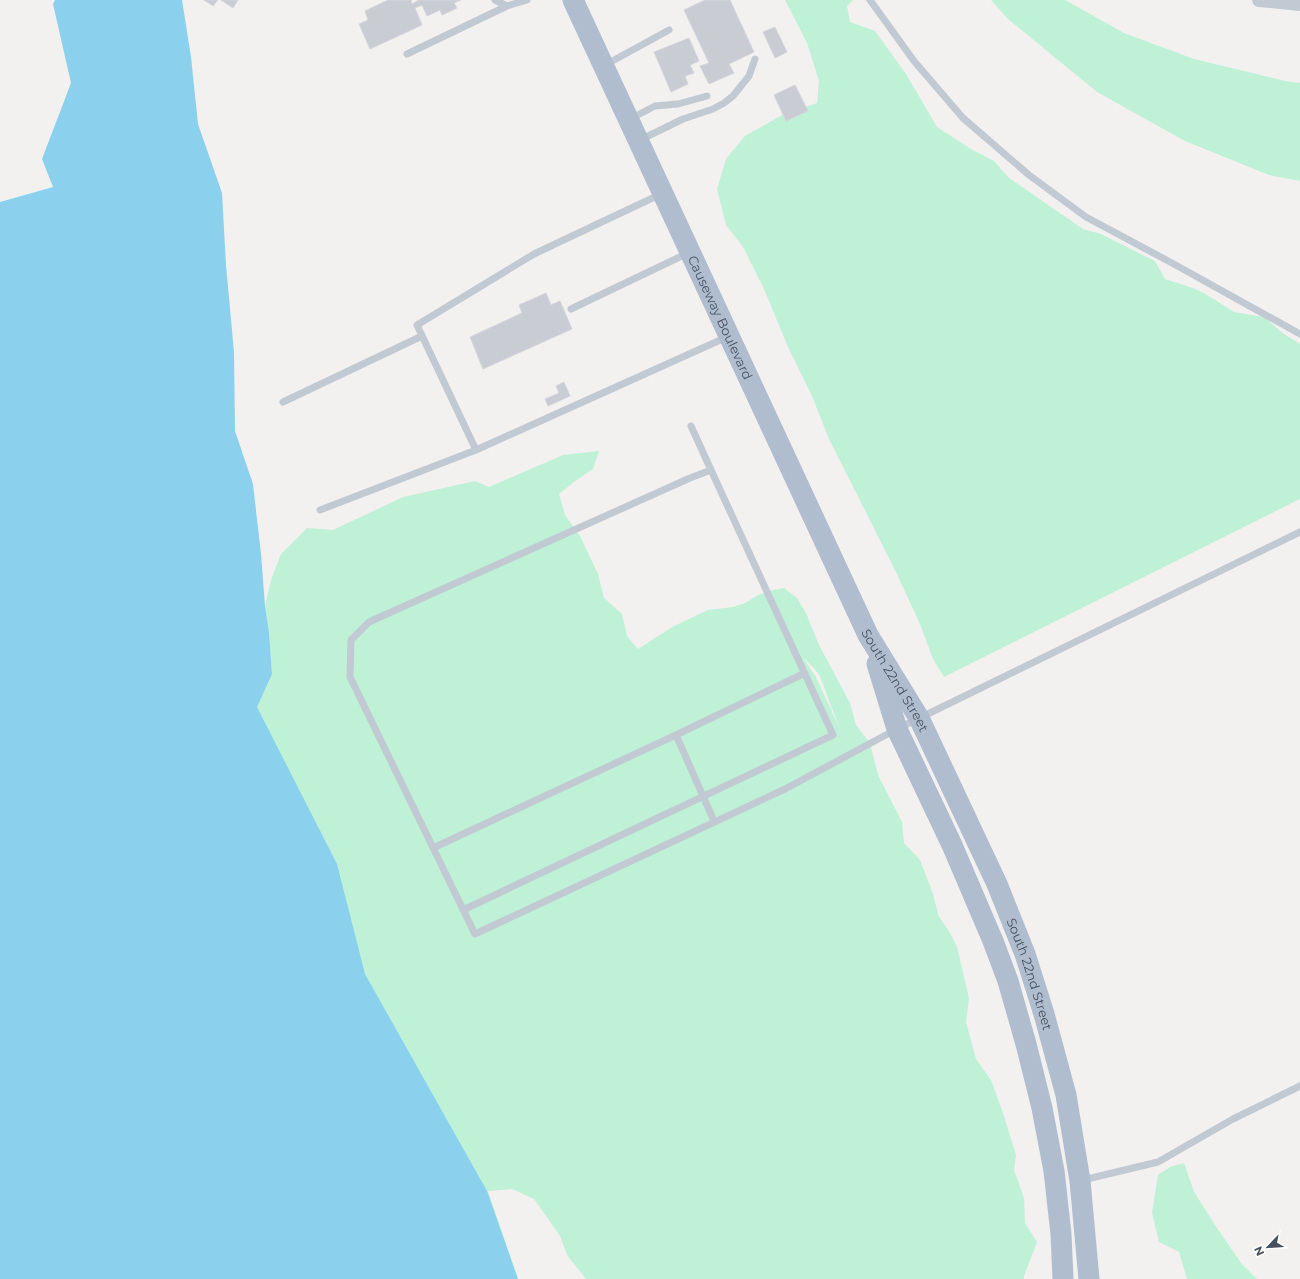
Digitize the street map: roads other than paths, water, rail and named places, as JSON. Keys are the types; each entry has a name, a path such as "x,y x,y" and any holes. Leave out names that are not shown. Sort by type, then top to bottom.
{"main road":[{"name":"Causeway Boulevard","path":"573,0 868,635"},
{"name":"South 22nd Street","path":"868,635 919,718 997,884 1025,954 1044,1014 1066,1095 1080,1181 1086,1232 1089,1279"},
{"name":"South 22nd Street","path":"868,635 897,729 952,845 993,942 1008,982 1026,1044 1042,1108 1054,1171 1061,1234 1063,1279"},
{"path":"1061,1234 1086,1232"}],"street":[{"path":"1259,0 1300,4"}],"lane":[{"path":"495,0 507,6"},
{"path":"407,54 507,6 526,0"},
{"path":"870,0 914,61 963,118 1029,175 1086,217 1300,334"},
{"path":"603,66 669,30"},
{"path":"638,141 683,119 713,109 724,103 733,96 749,76 755,59"},
{"path":"628,120 656,106 678,104 707,96"},
{"path":"476,450 417,325 527,258 663,193"},
{"path":"571,309 690,252"},
{"path":"283,402 422,336"},
{"path":"320,510 476,450 729,336"},
{"path":"463,910 833,735 691,426"},
{"path":"711,470 690,478 369,622 351,640 350,677 475,934 785,789 919,718 1300,532"},
{"path":"433,848 805,673"},
{"path":"676,735 714,821"},
{"path":"1080,1181 1158,1162 1233,1120 1300,1086"}],"water":[{"path":"55,0 182,0 191,57 198,124 222,193 226,265 234,352 235,431 253,484 261,554 272,674 257,707 337,864 365,974 487,1191 518,1279 0,1279 0,202 53,187 42,159 71,83 53,4"}]}
